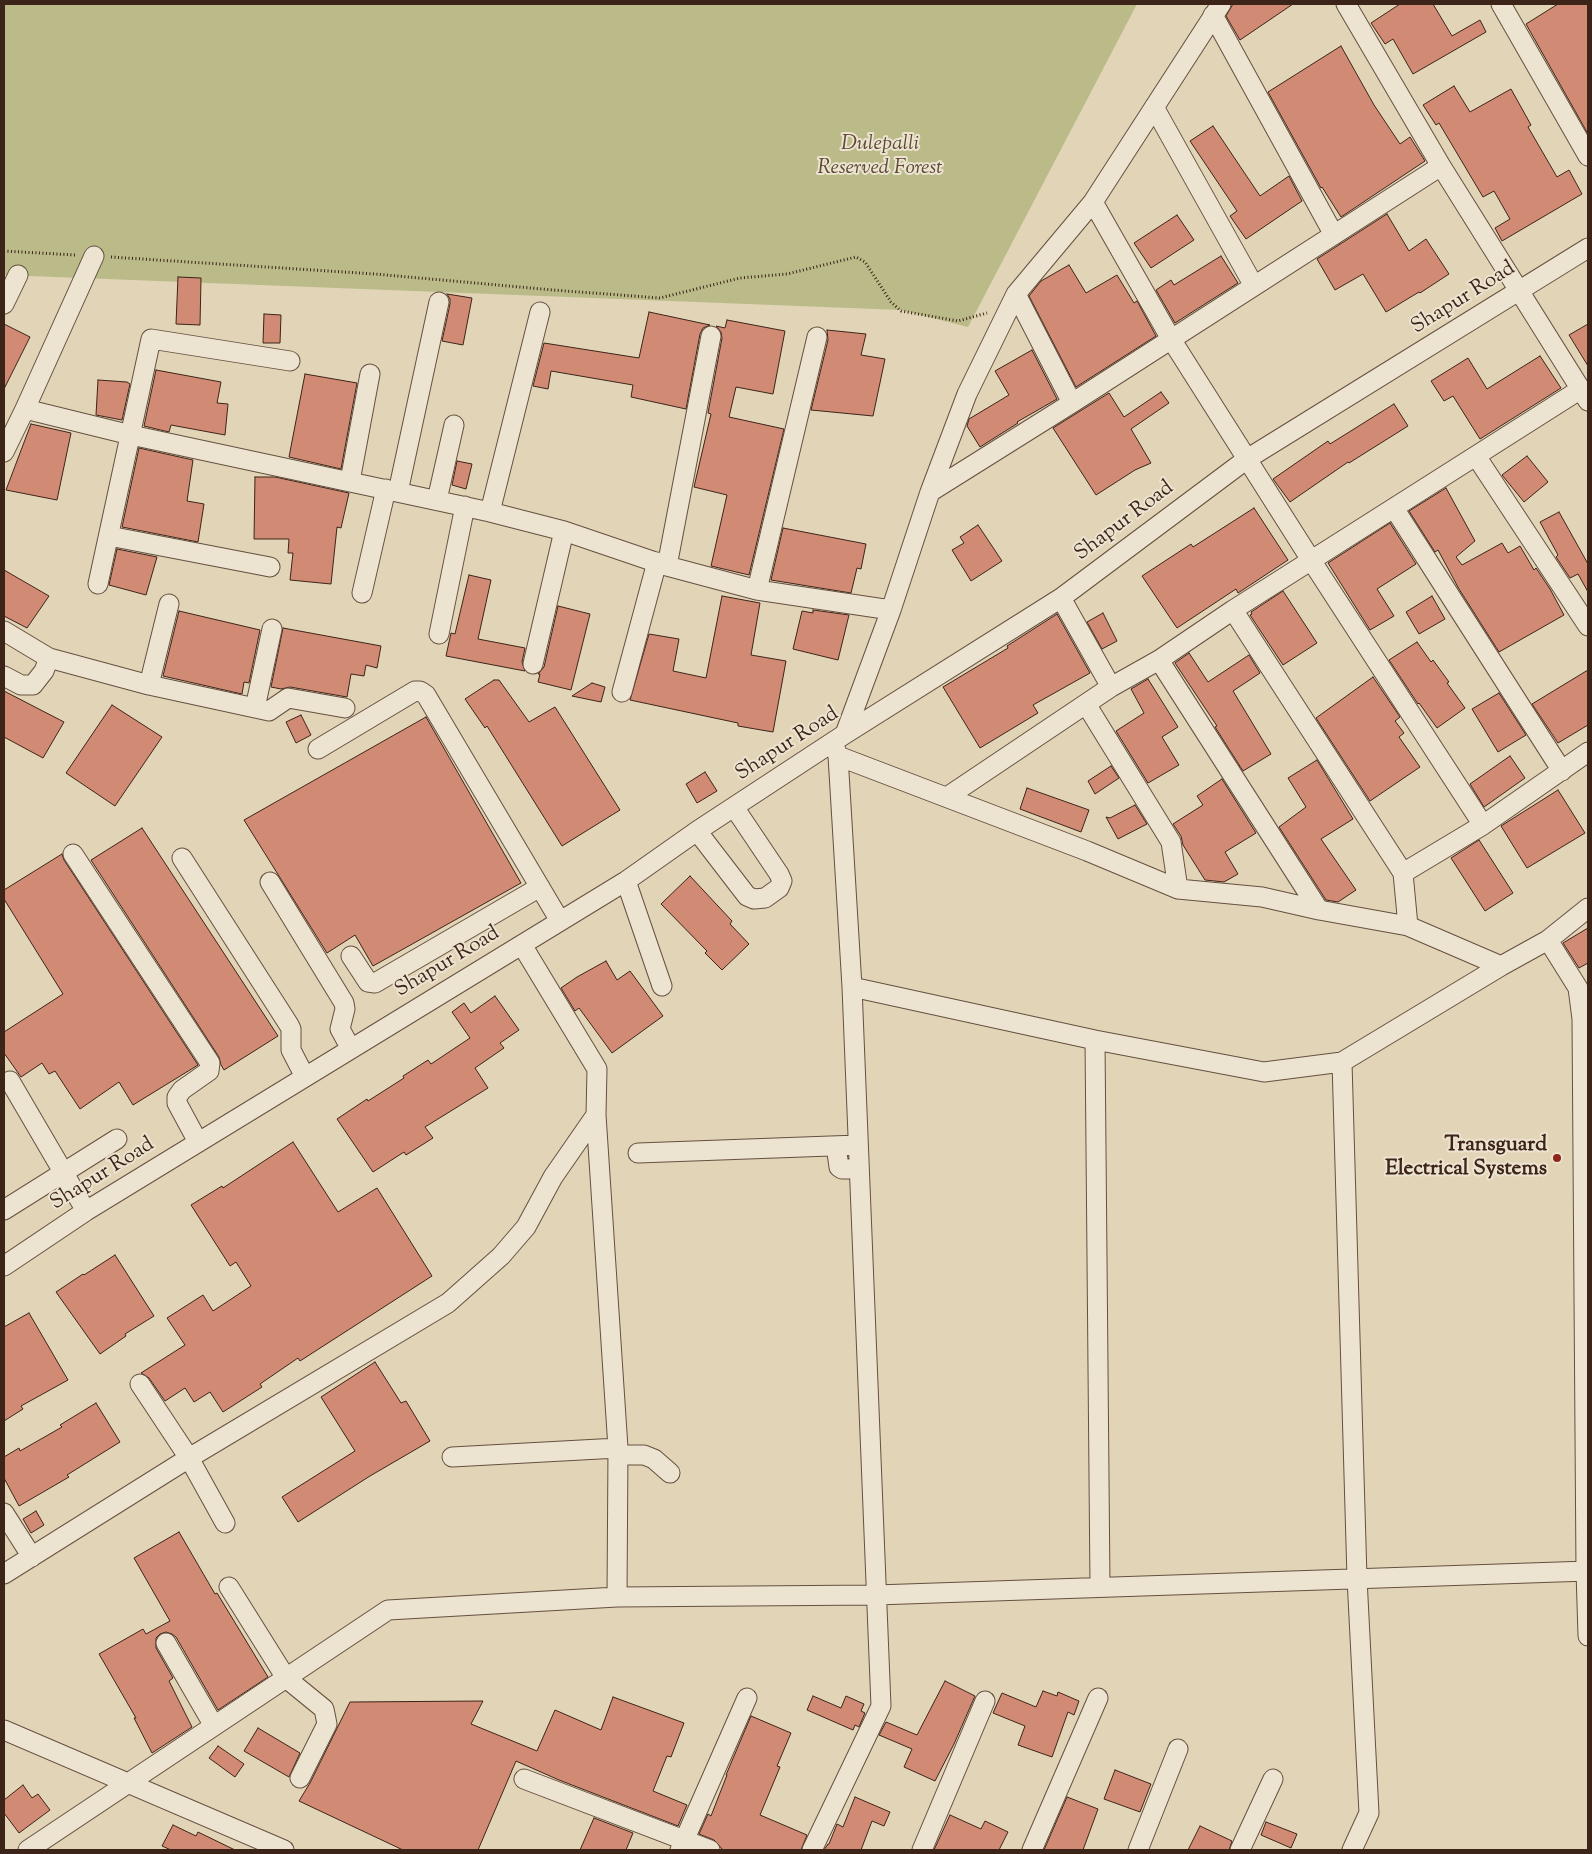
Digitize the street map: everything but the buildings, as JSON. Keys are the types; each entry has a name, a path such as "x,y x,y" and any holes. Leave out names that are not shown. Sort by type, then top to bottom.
{"street":[{"path":"947,796 1112,686 1159,660 1233,610 1476,456 1585,395 1442,166 1346,4"},
{"path":"1501,4 1588,156"},
{"path":"812,1850 881,1706 852,987 839,744 891,610 930,492 967,394 1016,294 1093,202 1217,10 1334,235"},
{"path":"1154,107 1254,286"},
{"path":"930,492 1442,166"},
{"path":"1093,202 1172,339 1247,459 1483,825"},
{"name":"Shapur Road","path":"4,1266 86,1211 626,881 697,831 839,744 1061,598 1247,459 1588,248"},
{"path":"4,452 94,256"},
{"path":"4,304 18,275"},
{"path":"1016,294 1072,403"},
{"path":"362,593 392,490 438,302"},
{"path":"490,512 540,312"},
{"path":"622,692 662,564 711,336"},
{"path":"757,590 817,337"},
{"path":"98,584 151,339 290,361"},
{"path":"350,481 370,374"},
{"path":"25,409 131,435 466,506 564,531 662,564 757,590 891,610"},
{"path":"437,500 454,425"},
{"path":"1476,456 1588,626"},
{"path":"439,634 466,506"},
{"path":"1394,508 1562,771"},
{"path":"532,664 564,531"},
{"path":"109,536 270,567"},
{"path":"1061,598 1112,686"},
{"path":"149,685 169,604"},
{"path":"1233,610 1403,873 1408,926"},
{"path":"262,710 272,629"},
{"path":"4,631 49,658 149,685 262,710 288,698 346,708"},
{"path":"4,676 21,685 33,685 44,671 49,658"},
{"path":"1159,660 1319,910"},
{"path":"318,749 415,691 420,691 426,695 560,921"},
{"path":"1086,704 1171,842 1178,889"},
{"path":"839,744 947,796 1178,889 1262,897 1319,910 1408,926 1501,966"},
{"path":"1403,873 1483,825 1588,752"},
{"path":"697,831 747,896 754,899 764,898 779,888 782,881 734,807"},
{"path":"73,854 210,1063 209,1071 182,1090 177,1097 176,1103 198,1142"},
{"path":"182,858 289,1025 291,1029 290,1050 305,1077"},
{"path":"626,881 662,986"},
{"path":"270,882 344,1003 346,1010 340,1029 351,1049"},
{"path":"351,956 368,982 375,983 540,887"},
{"path":"852,987 1095,1040 1264,1072 1342,1062 1501,966 1548,940 1588,908"},
{"path":"1548,940 1583,988 1588,1636"},
{"path":"522,945 597,1069 596,1115 618,1451 616,1597"},
{"path":"1095,1040 1100,1586"},
{"path":"1342,1062 1357,1578 1369,1813 1352,1850"},
{"path":"10,1081 86,1211"},
{"path":"4,1574 189,1458 448,1303 501,1256 526,1228 553,1177 596,1115"},
{"path":"4,1210 117,1139"},
{"path":"836,1146 839,1167 842,1169 859,1169"},
{"path":"638,1152 858,1146"},
{"path":"140,1384 189,1458 225,1523"},
{"path":"452,1457 618,1451 644,1455 654,1459 670,1473"},
{"path":"4,1513 32,1557"},
{"path":"28,1850 388,1610 616,1597 876,1595 1587,1571"},
{"path":"229,1587 286,1678 324,1709 327,1717 327,1724 300,1778"},
{"path":"166,1643 214,1726"},
{"path":"682,1845 747,1698"},
{"path":"1032,1850 1098,1698"},
{"path":"922,1850 985,1701"},
{"path":"4,1730 129,1783 260,1846 284,1850"},
{"path":"1138,1850 1178,1749"},
{"path":"524,1779 682,1845 710,1850"},
{"path":"1240,1850 1272,1779"}],"path":[{"path":"4,251 375,274 660,298 725,281 787,274 856,257 865,262 891,302 901,311 958,321 986,314 992,308"}],"green space":[{"name":"Dulepalli Reserved Forest","path":"4,4 1137,4 968,327 901,310 4,275"}],"place":[{"name":"Transguard Electrical Systems","path":"1557,1158"}]}
